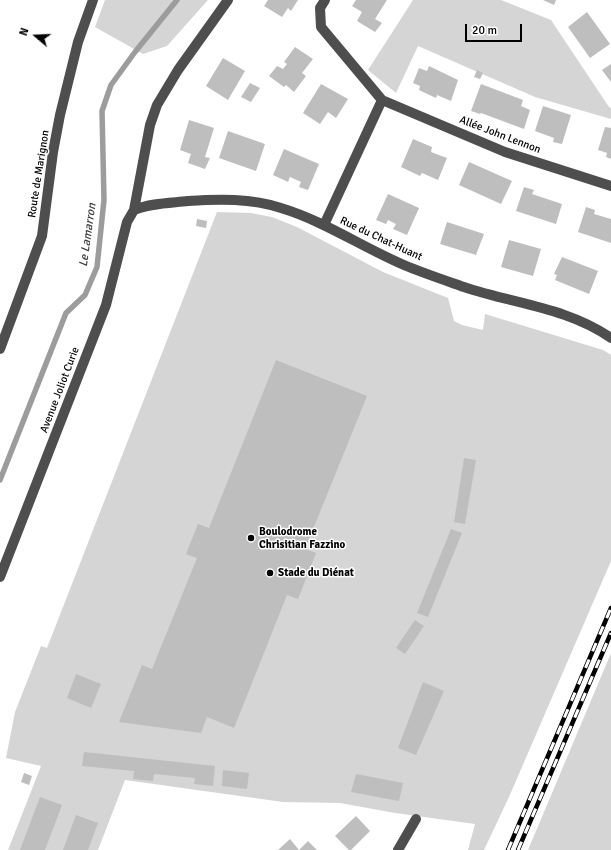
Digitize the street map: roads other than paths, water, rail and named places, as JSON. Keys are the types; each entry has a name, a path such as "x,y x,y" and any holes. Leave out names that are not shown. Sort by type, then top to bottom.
{"street":[{"name":"Route de Marignon","path":"0,349 42,236 53,152 60,115 78,42 93,0"},
{"name":"Avenue Joliot Curie","path":"0,577 106,306 127,222 134,210 150,125 157,105 178,70 228,0"},
{"name":"Allée John Lennon","path":"325,0 320,8 321,27 382,100 505,152 611,186"},
{"path":"324,225 382,100"},
{"name":"Rue du Chat-Huant","path":"134,210 146,205 208,200 244,201 280,208 324,225 404,265 465,288 556,311 601,331 611,338"},
{"path":"398,850 416,819"}],"waterway":[{"name":"Le Lamarron","path":"0,480 66,313 85,295 97,267 104,200 102,111 111,85 135,52 177,0"}],"railway":[{"path":"508,850 611,608"},
{"path":"518,850 611,633"}],"place":[{"name":"Boulodrome Chrisitian Fazzino","path":"251,538"},
{"name":"Stade du Diénat","path":"270,573"}]}
